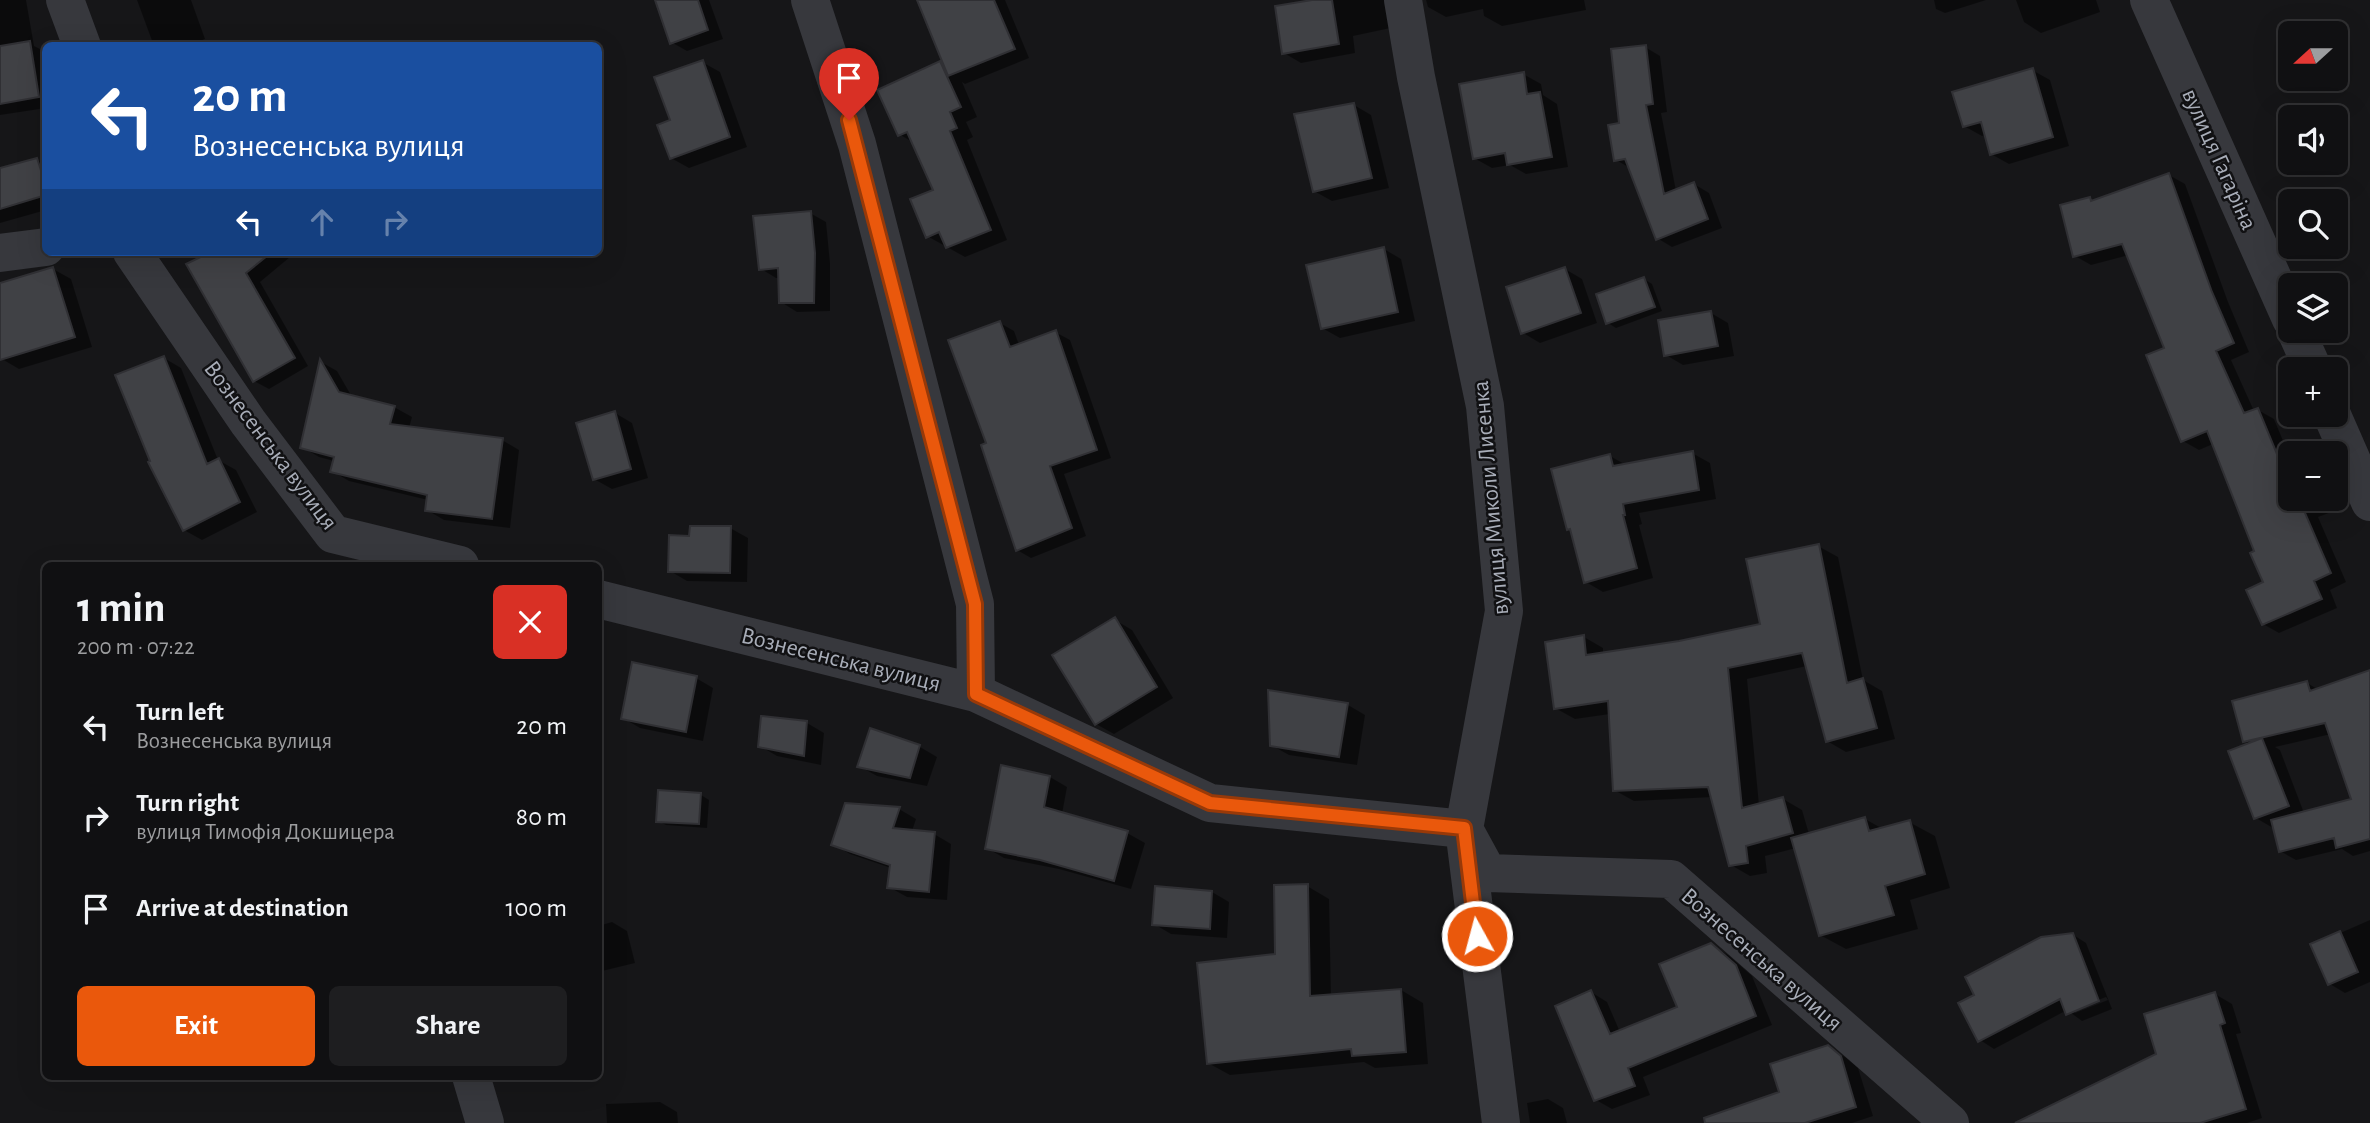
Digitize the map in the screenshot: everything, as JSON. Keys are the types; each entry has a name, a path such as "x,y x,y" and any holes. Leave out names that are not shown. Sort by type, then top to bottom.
{"street":[{"path":"65,0 81,42"},
{"path":"810,0 857,144 975,604 976,694"},
{"name":"вулиця Миколи Лисенка","path":"1403,0 1416,77 1485,406 1504,611 1464,828 1501,1123"},
{"name":"вулиця Гагаріна","path":"2149,0 2278,290"},
{"path":"0,253 42,248"},
{"name":"Вознесенська вулиця","path":"135,256 338,550 436,562"},
{"path":"2337,427 2370,502"},
{"name":"Вознесенська вулиця","path":"602,600 976,694 1210,803 1464,828 1488,873 1671,879 1950,1123"},
{"path":"472,1080 485,1123"}],"building":[{"path":"655,0 698,0 708,30 670,44"},
{"path":"917,0 994,0 1015,49 948,76"},
{"path":"1332,0 1339,44 1282,54 1275,6"},
{"path":"30,41 39,97 0,104 0,46"},
{"path":"1646,45 1653,104 1646,105 1664,194 1694,182 1708,219 1656,240 1625,159 1614,161 1608,125 1619,123 1611,49"},
{"path":"703,60 730,137 670,159 657,125 670,120 654,77"},
{"path":"940,61 961,107 950,112 957,128 950,131 991,230 946,248 939,232 926,238 910,199 933,190 907,132 898,136 877,90"},
{"path":"2033,68 2053,137 1990,155 1981,122 1963,127 1952,92"},
{"path":"1524,72 1527,94 1540,92 1552,157 1507,165 1505,153 1473,159 1459,84"},
{"path":"1354,103 1372,178 1313,192 1294,114"},
{"path":"37,158 42,174 42,196 0,209 0,168"},
{"path":"2169,173 2212,292 2234,343 2216,351 2244,413 2258,408 2278,456 2278,511 2304,511 2331,573 2314,581 2322,599 2262,625 2246,590 2263,582 2250,553 2254,551 2207,431 2181,442 2146,355 2164,348 2122,244 2073,257 2060,205 2090,197 2091,201"},
{"path":"811,211 815,253 814,303 779,303 778,268 759,270 753,216"},
{"path":"1384,247 1398,312 1321,329 1306,265"},
{"path":"203,256 267,256 246,273 295,358 253,382 186,264"},
{"path":"53,267 75,337 0,360 0,283"},
{"path":"1565,267 1581,313 1521,334 1506,287"},
{"path":"1644,277 1655,307 1606,324 1596,294"},
{"path":"1711,311 1718,346 1664,356 1658,320"},
{"path":"1000,321 1010,347 1056,330 1097,450 1050,466 1072,528 1016,551 981,445 986,443 948,340"},
{"path":"164,356 207,464 219,458 240,502 183,531 148,462 150,461 115,375"},
{"path":"320,359 339,392 395,406 390,424 503,438 492,519 425,511 427,495 330,472 334,457 300,448"},
{"path":"615,411 631,469 593,480 576,423"},
{"path":"1693,451 1699,490 1623,504 1623,515 1637,568 1584,583 1551,469 1610,454 1613,466"},
{"path":"690,526 731,526 730,573 668,572 669,535 689,536"},
{"path":"1819,544 1847,683 1863,678 1877,728 1826,742 1802,653 1728,668 1742,808 1783,797 1793,833 1746,846 1748,863 1729,866 1708,787 1613,791 1608,701 1554,709 1545,642 1584,635 1586,655 1679,641 1760,624 1746,559"},
{"path":"1115,617 1157,687 1095,725 1052,655"},
{"path":"632,662 697,676 686,732 621,719"},
{"path":"2370,670 2370,839 2336,848 2334,838 2279,852 2271,820 2351,799 2325,723 2243,742 2232,701 2307,681 2310,691"},
{"path":"1268,690 1348,703 1339,757 1270,746"},
{"path":"761,716 807,721 804,756 758,747"},
{"path":"870,728 920,745 910,778 857,767"},
{"path":"2262,738 2289,806 2254,819 2228,751"},
{"path":"1001,765 1050,776 1044,807 1128,831 1114,881 1040,860 985,849"},
{"path":"658,790 701,793 699,824 656,822"},
{"path":"845,803 900,807 893,828 935,832 929,892 887,888 890,865 831,845"},
{"path":"1865,817 1869,831 1910,820 1925,874 1885,886 1894,915 1819,936 1791,838"},
{"path":"1308,884 1310,996 1401,989 1406,1052 1352,1056 1351,1049 1207,1064 1197,963 1275,954 1274,885"},
{"path":"1155,886 1212,891 1210,929 1152,925"},
{"path":"2340,931 2358,972 2328,985 2310,944"},
{"path":"2073,933 2099,1001 2066,1015 2060,999 1978,1042 1958,1003 1974,995 1965,977 2041,937"},
{"path":"1711,943 1736,965 1756,1016 1628,1068 1635,1086 1594,1101 1555,1006 1591,990 1610,1034 1677,1007 1659,964"},
{"path":"2215,992 2225,1023 2220,1025 2246,1109 2200,1123 2015,1123 2156,1054 2144,1014"},
{"path":"1828,1045 1841,1056 1856,1107 1805,1123 1705,1123 1704,1118 1779,1092 1770,1064"}],"route":[{"path":"849,120 975,604 976,694 1210,803 1464,828 1477,936"}]}
